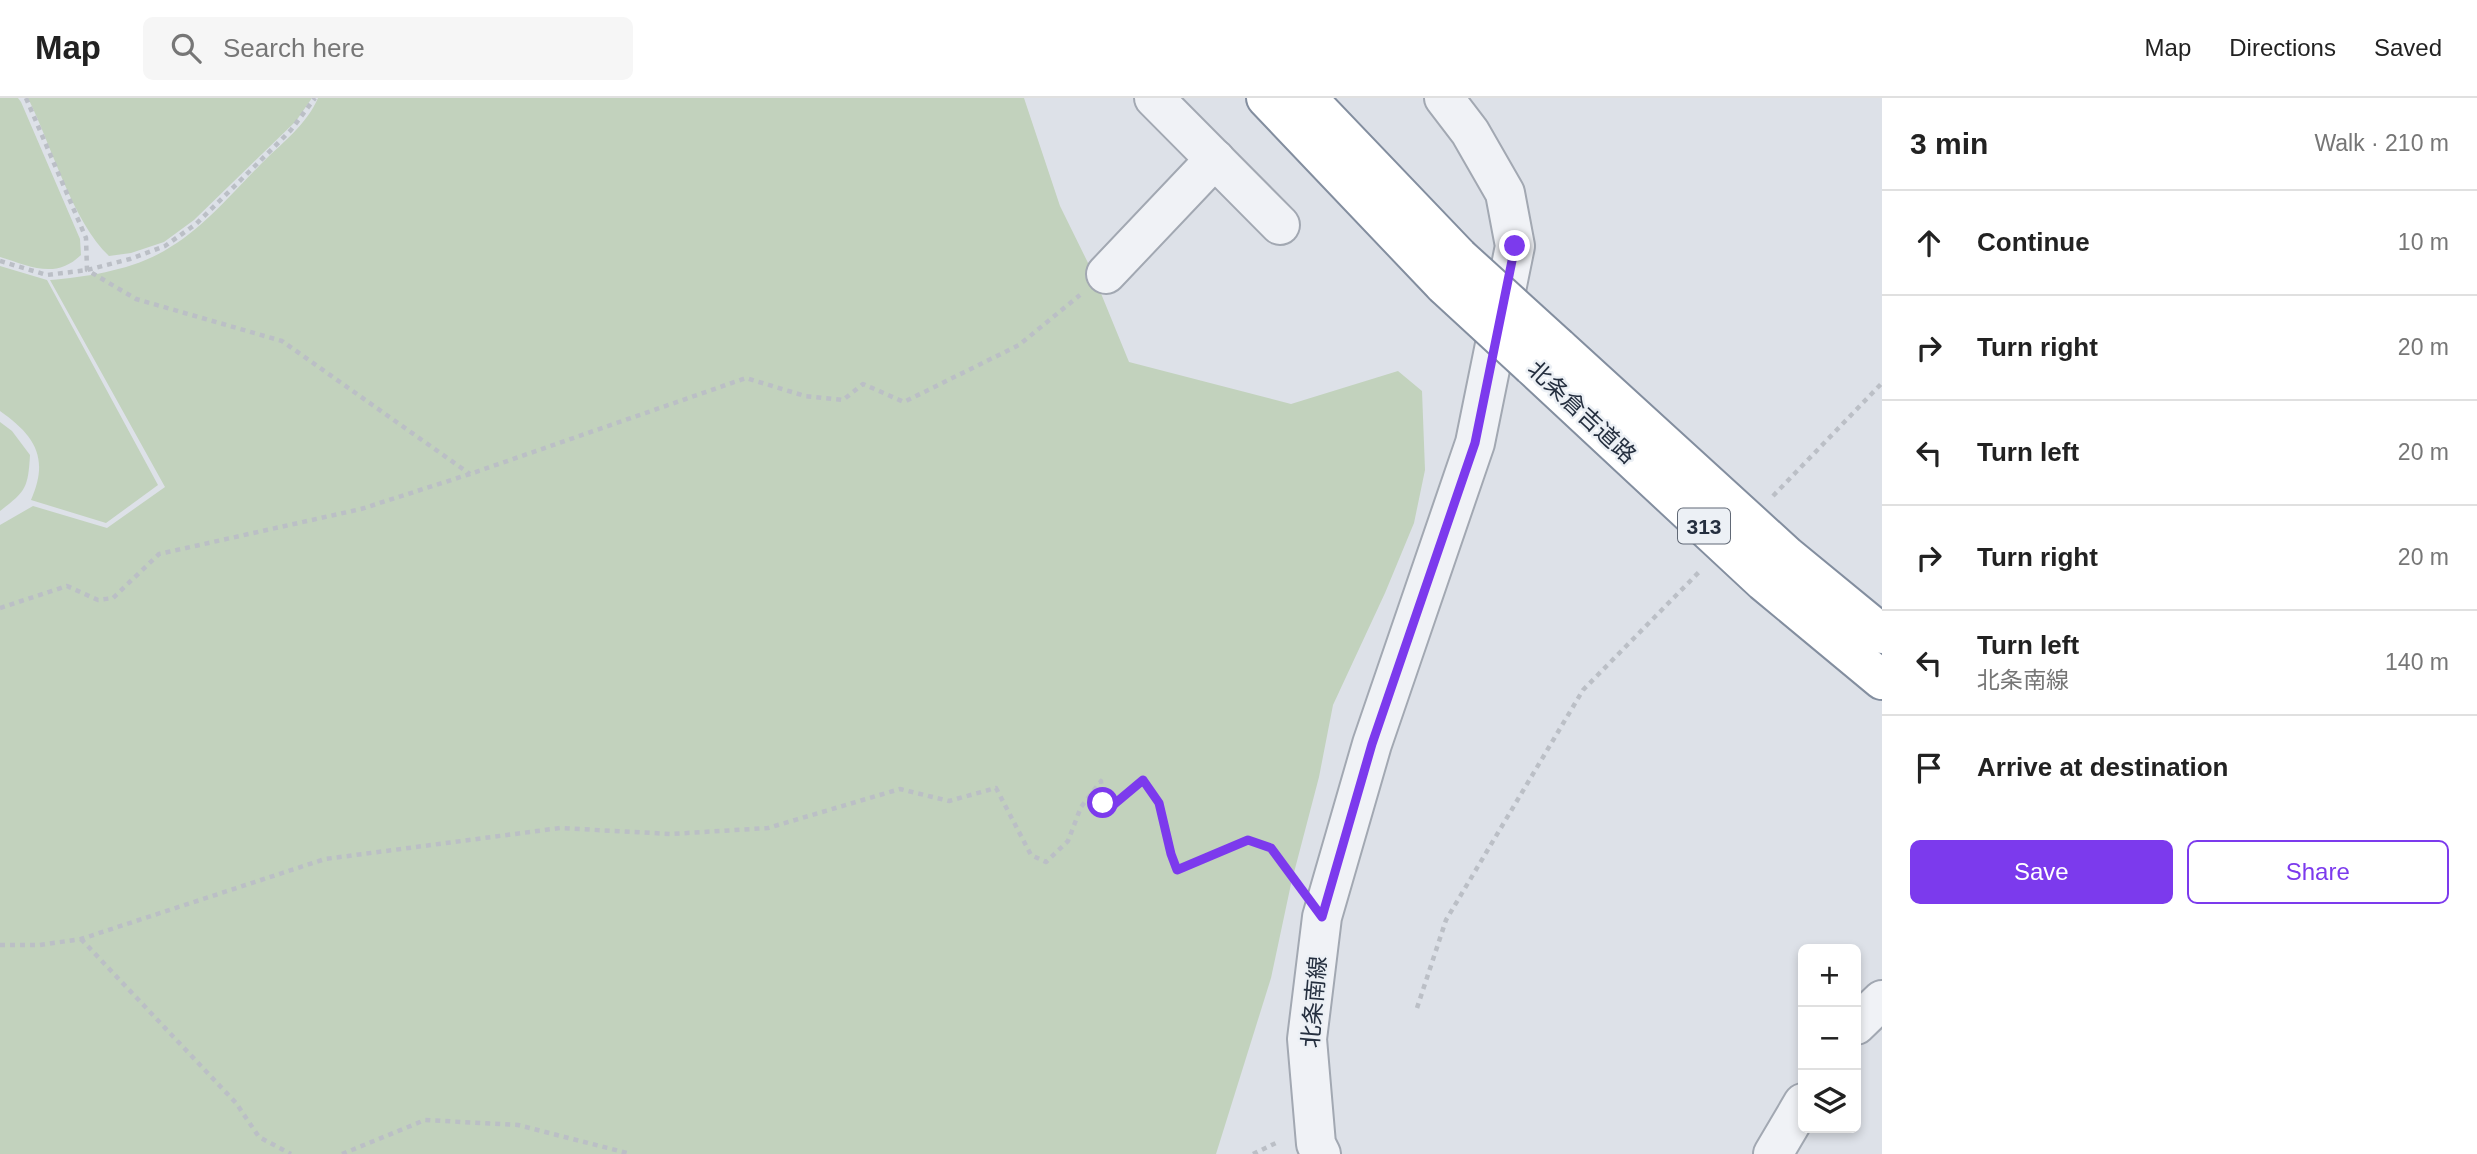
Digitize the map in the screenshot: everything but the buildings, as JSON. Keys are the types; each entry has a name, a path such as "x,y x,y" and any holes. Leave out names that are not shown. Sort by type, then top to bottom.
{"highway":[{"name":"北条倉吉道路","path":"1266,98 1545,356 1882,634"},
{"name":"北条倉吉道路","path":"1307,98 1452,271"},
{"name":"北条倉吉道路","path":"1545,356 1764,582 1882,680"}],"street":[{"path":"1154,98 1280,225"},
{"name":"北条南線","path":"1321,1154 1316,1144 1307,1039 1322,917 1372,744 1475,443 1515,246 1505,193 1470,132 1444,98"},
{"path":"1106,274 1215,159"},
{"path":"1861,1021 1882,1000"},
{"path":"1773,1154 1798,1112"}],"path":[{"path":"26,98 86,238 87,270"},
{"path":"0,261 47,275 87,270 130,259 164,246 196,224 291,130 315,98"},
{"path":"87,270 136,299 282,341 470,474"},
{"path":"0,608 67,586 98,600 113,598 159,554 361,509 746,378 804,396 843,400 863,384 904,402 1019,345 1106,274"},
{"path":"1772,497 1882,383"},
{"path":"1417,1008 1446,920 1583,690 1705,565"},
{"path":"0,945 40,945 81,939 325,859 560,828 671,834 768,828 900,789 949,801 996,788 1031,855 1046,862 1069,841 1081,807 1101,781 1103,803 1112,806 1143,780 1159,803 1177,870 1248,840 1271,848 1322,917"},
{"path":"81,939 236,1102 259,1137 291,1154"},
{"path":"342,1154 425,1120 518,1125 631,1154"}],"green space":[{"path":"0,98 18,98 21,102 80,239 81,255 62,267 42,269 0,257"},
{"path":"28,98 312,98 296,121 194,220 164,242 131,253 109,256 84,224"},
{"path":"318,98 1024,98 1060,206 1091,269 1129,362 1291,404 1398,371 1422,391 1425,470 1414,523 1333,705 1319,777 1291,884 1271,978 1216,1154 0,1154 0,525 33,506 107,528 165,487 50,280 94,275 123,268 151,258 178,242 216,210 294,133"},
{"path":"0,266 47,280 158,485 106,523 31,500 37,485 39,459 30,438 0,411"},
{"path":"0,422 12,431 30,455 24,488 0,511"}],"route":[{"path":"1103,803 1112,806 1143,780 1159,803 1177,870 1248,840 1271,848 1322,917 1372,744 1475,443 1515,246"}]}
